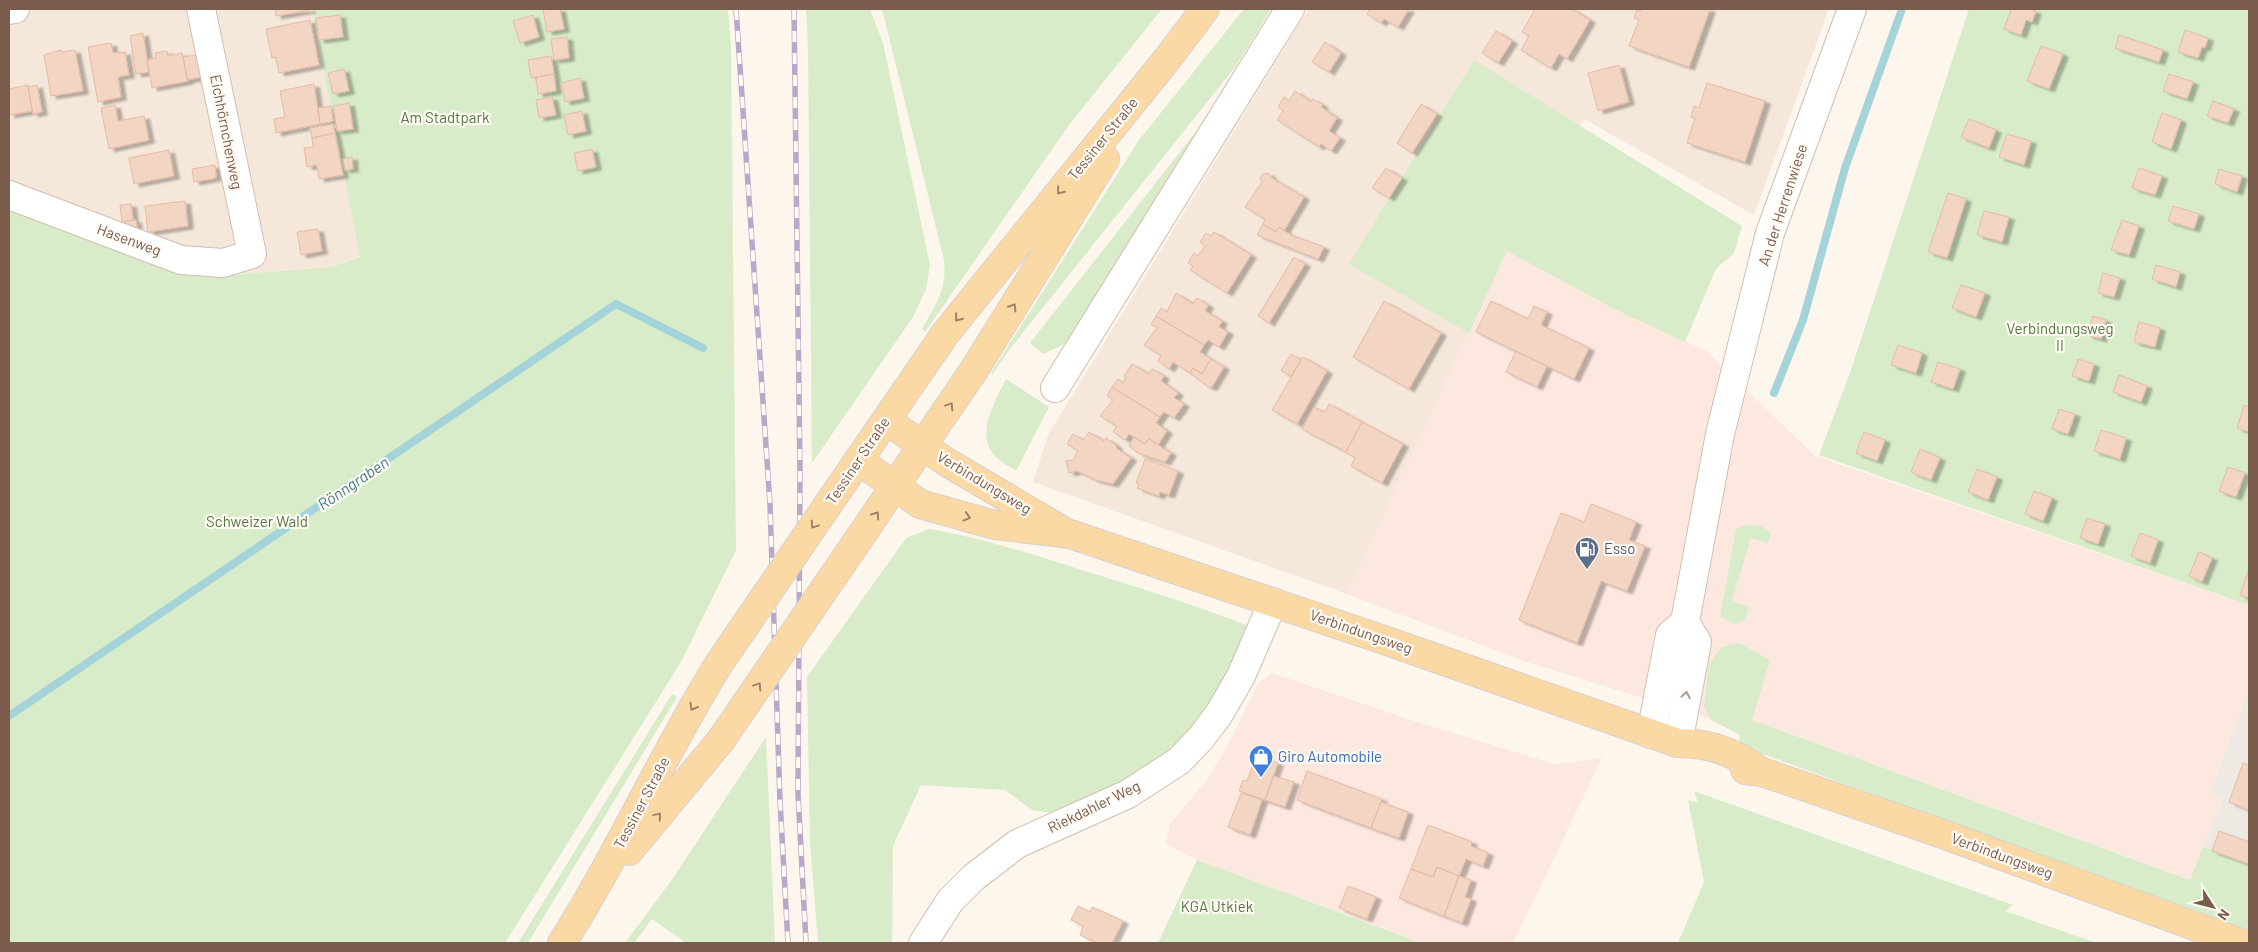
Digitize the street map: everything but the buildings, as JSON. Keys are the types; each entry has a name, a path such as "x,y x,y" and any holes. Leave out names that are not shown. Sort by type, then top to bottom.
{"main road":[{"name":"Tessiner Straße","path":"562,943 593,894 691,709 718,665 945,334 1168,58 1205,9"},
{"name":"Tessiner Straße","path":"593,894 721,740 896,487 974,370 1168,58"},
{"name":"Verbindungsweg","path":"886,420 948,463 1070,534"},
{"name":"Verbindungsweg","path":"855,465 896,487 920,504 995,525 1070,534 1273,602 1678,743 1699,743 1738,756 1762,772 1946,836 2241,943"}],"street":[{"path":"9,10 15,9"},
{"name":"Eichhörnchenweg","path":"202,9 252,254"},
{"path":"1056,388 1290,9"},
{"name":"An der Herrenwiese","path":"1685,622 1714,464 1770,233 1852,9"},
{"name":"Hasenweg","path":"9,195 181,260 222,263 252,254"},
{"name":"Riekdahler Weg","path":"923,943 950,901 974,877 1011,849 1128,794 1179,761 1201,738 1223,707 1241,676 1273,602"},
{"path":"1651,734 1670,635 1685,622 1696,642 1678,743"}],"shaded area":[{"path":"9,9 312,9 360,256 331,267 206,277 9,206"},
{"path":"1308,9 1829,9 1754,215 1584,119 1507,251 1347,594 1033,482 1048,435"},
{"path":"1507,251 1614,309 1705,350 1815,456 2249,605 2249,689 2210,792 2223,797 2191,880 1752,720 1740,735 1710,719 1521,660 1347,594"},
{"path":"1272,673 1420,723 1554,764 1602,758 1513,943 1421,943 1197,860 1166,844 1170,824 1207,780 1229,743 1258,684"},
{"path":"2249,689 2249,864 2203,847 2223,798 2210,793"}],"green space":[{"name":"Schweizer Wald","path":"312,9 728,9 731,47 736,550 681,662 505,943 9,943 9,206 206,277 331,267 360,257"},
{"path":"806,9 870,9 883,43 930,265 926,289 913,317 812,463 808,48"},
{"path":"882,9 1162,9 1069,125 925,332 922,329 936,304 942,288 944,260"},
{"path":"1244,9 1271,9 1236,66 1009,350 993,374 991,373 1139,140"},
{"name":"Verbindungsweg II","path":"1969,9 2249,9 2249,605 1819,455 1850,373"},
{"path":"1474,60 1742,226 1734,253 1716,269 1685,342 1614,309 1507,251 1469,333 1349,264"},
{"path":"1209,115 1067,343 1043,354 1030,343"},
{"path":"1006,379 1049,407 1016,471 994,455 986,437 989,417"},
{"path":"1747,525 1760,526 1771,532 1768,543 1751,538 1732,601 1749,607 1745,620 1735,624 1720,617 1736,529"},
{"path":"930,529 969,537 1028,553 1169,597 1252,627 1223,683 1181,745 1149,771 1055,813 1032,810 1005,790 921,785 893,846 892,943 818,943 810,842 807,677 906,538"},
{"path":"1739,643 1770,660 1752,720 2190,880 2203,847 2249,864 2249,932 1738,745 1740,735 1710,719 1704,707 1709,664 1722,647"},
{"path":"672,694 677,697 528,943 518,943"},
{"path":"766,737 775,943 686,943 652,919 634,943 625,943 671,881"},
{"path":"1694,791 2013,905 2005,911 2097,943 1678,943 1704,882 1688,800 1698,803"},
{"name":"KGA Utkiek","path":"1197,860 1421,943 1158,943"}],"waterway":[{"path":"1774,393 1803,320 1845,168 1902,9"},
{"name":"Rönngraben","path":"9,716 616,304 703,348"}],"railway":[{"path":"736,9 770,504 780,801 788,943"},
{"path":"794,9 800,472 798,794 806,943"}],"place":[{"name":"Esso","path":"1587,570"},
{"name":"Giro Automobile","path":"1261,778"}],"park label":[{"name":"Am Stadtpark","path":"445,118"}]}
